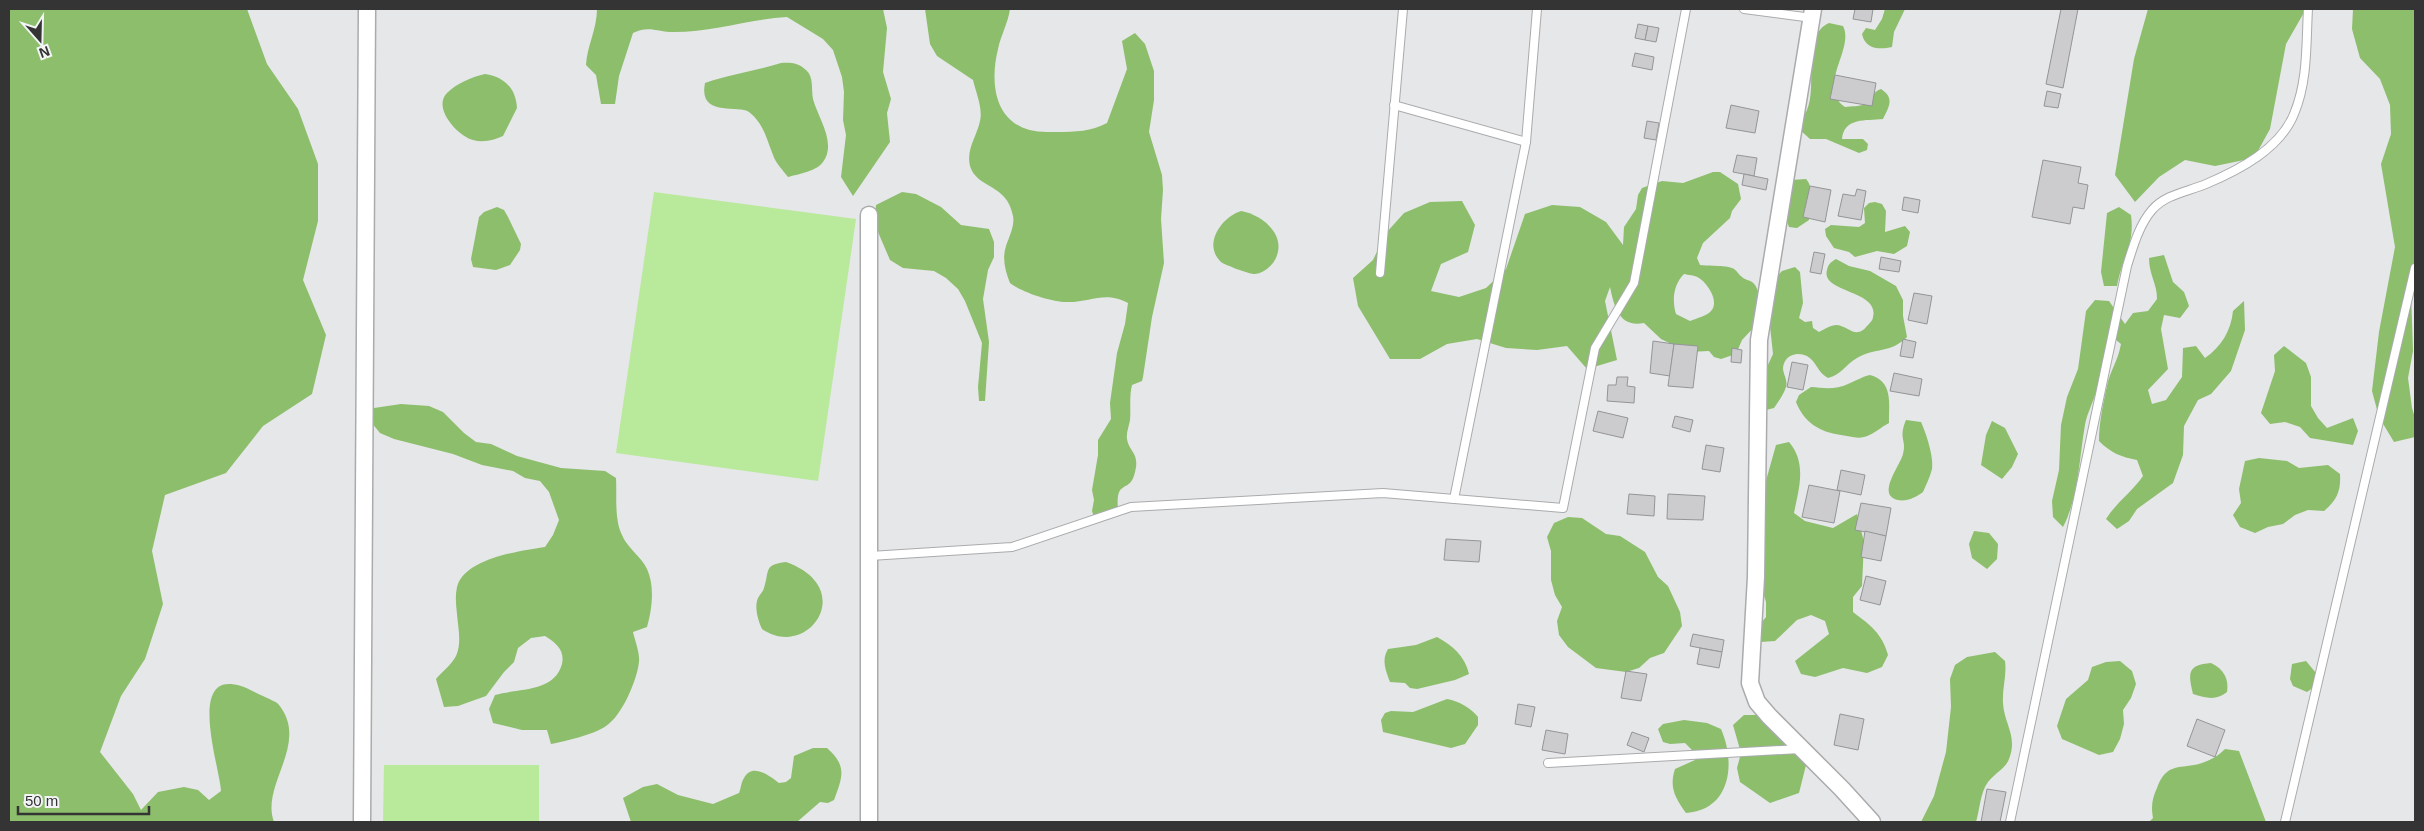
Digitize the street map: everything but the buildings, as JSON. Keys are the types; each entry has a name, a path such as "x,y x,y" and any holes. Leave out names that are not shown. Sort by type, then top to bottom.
{"street":[{"path":"362,822 367,9"},
{"path":"1812,13 1759,340 1756,577 1750,683 1757,702 1872,822"},
{"path":"869,215 869,822"}],"lane":[{"path":"1380,273 1403,9"},
{"path":"1454,499 1526,142 1537,9"},
{"path":"870,556 1012,546 1131,507 1383,494 1564,508 1595,348 1634,283 1686,9"},
{"path":"1744,9 1812,13"},
{"path":"2010,822 2130,256 2140,228 2152,211 2165,198 2206,184 2243,166 2275,143 2294,117 2303,90 2308,9"},
{"path":"1394,105 1526,142"},
{"path":"2285,822 2415,268"},
{"path":"1548,763 1802,748"}],"green space":[{"path":"9,9 247,9 267,64 298,109 318,164 318,221 303,280 326,335 312,394 263,426 226,473 165,495 152,551 163,604 145,659 121,696 100,752 133,794 141,810 158,792 184,787 198,790 209,800 221,791 210,728 212,696 219,687 231,684 243,687 278,704 287,720 289,735 287,749 273,794 271,808 274,822 9,822"},
{"path":"597,9 883,9 887,28 883,72 891,99 887,113 890,142 853,196 841,177 846,135 843,120 844,92 842,77 833,50 823,39 787,17 685,32 647,29 633,33 619,76 615,104 601,104 596,75 586,65"},
{"path":"925,9 1010,9 995,64 996,93 1000,106 1007,117 1017,125 1030,130 1047,132 1078,131 1093,129 1107,123 1127,69 1122,41 1135,33 1145,44 1154,71 1154,100 1149,132 1162,175 1161,219 1164,263 1152,317 1142,381 1132,385 1131,389 1130,420 1127,437 1136,461 1135,472 1130,483 1119,493 1118,510 1094,517 1092,511 1094,500 1092,490 1098,455 1098,440 1111,419 1110,403 1117,353 1125,324 1128,303 1119,299 1104,297 1075,302 1060,302 1029,293 1010,283 1004,260 1013,223 1010,205 999,192 979,179 970,166 969,154 981,116 973,80 937,56 930,44"},
{"path":"1885,9 1905,9 1894,32 1892,47 1873,47 1866,43 1862,34 1866,28 1875,30 1882,19"},
{"path":"2148,9 2306,9 2286,44 2270,129 2254,158 2215,166 2185,160 2159,177 2135,202 2115,175 2134,59"},
{"path":"2353,9 2415,9 2415,284 2411,292 2413,351 2408,378 2415,418 2415,437 2394,442 2379,417 2372,391 2379,332 2395,247 2381,164 2391,134 2390,105 2380,79 2360,58 2352,29"},
{"path":"1829,23 1843,26 1845,35 1835,78 1834,89 1837,98 1845,107 1859,106 1866,103 1881,89 1888,96 1890,103 1883,119 1857,121 1847,127 1842,139 1863,139 1868,144 1867,150 1859,153 1826,139 1810,139 1799,129 1796,122 1806,112 1810,100 1815,38 1820,29"},
{"path":"781,63 797,64 809,73 813,99 825,131 828,147 827,155 817,168 788,177 776,161 758,121 749,112 720,108 707,101 704,94 705,83"},
{"path":"485,74 498,78 508,85 514,95 517,108 503,136 489,141 477,141 460,133 449,121 443,106 443,99 451,89 460,83"},
{"path":"1713,172 1720,172 1738,184 1741,199 1732,211 1730,218 1703,243 1697,258 1700,265 1723,266 1734,269 1743,278 1752,282 1758,290 1758,323 1742,340 1736,354 1721,359 1714,357 1709,351 1688,352 1661,339 1644,323 1636,324 1623,319 1613,301 1610,287 1605,301 1617,360 1587,369 1567,346 1537,350 1506,348 1477,339 1447,344 1420,359 1390,359 1358,306 1353,278 1373,260 1386,233 1404,213 1430,202 1462,201 1475,225 1468,252 1441,264 1431,291 1459,297 1486,288 1506,269 1525,214 1552,205 1580,207 1606,222 1623,245 1624,227 1636,209 1638,195 1642,188 1662,181 1683,183","holes":["1684,274 1696,276 1702,280 1709,288 1714,302 1709,313 1690,321 1676,314 1674,304 1674,293 1680,278"]},
{"path":"1806,179 1811,188 1809,220 1797,228 1789,227 1784,213 1791,180"},
{"path":"654,192 856,219 818,481 616,453"},
{"path":"902,192 916,194 941,207 961,225 989,229 994,242 994,257 988,270 983,299 989,342 985,401 979,401 978,387 982,343 965,301 958,289 946,278 934,271 903,268 890,260 878,232 875,219 876,205"},
{"path":"1869,203 1882,204 1886,211 1885,232 1905,226 1910,232 1907,246 1894,254 1877,251 1855,257 1849,252 1834,248 1826,236 1825,229 1831,225 1859,227 1865,223 1864,208"},
{"path":"497,207 504,210 508,217 521,244 520,250 510,265 496,270 473,267 471,259 479,217 484,212"},
{"path":"2119,207 2131,215 2130,243 2117,286 2104,286 2101,272 2107,213"},
{"path":"1241,211 1258,217 1272,229 1276,237 1278,245 1277,254 1273,263 1257,274 1242,271 1221,262 1213,247 1221,225 1234,214"},
{"path":"2164,255 2173,282 2184,292 2189,306 2180,318 2164,315 2161,329 2168,369 2148,390 2152,404 2166,400 2182,377 2183,348 2196,346 2205,358 2211,354 2224,338 2230,325 2233,311 2244,301 2245,330 2231,371 2211,394 2198,400 2184,426 2183,455 2173,483 2137,509 2129,521 2117,529 2106,519 2143,476 2137,460 2116,454 2099,441 2100,420 2107,386 2121,344 2110,335 2095,396 2086,421 2078,477 2072,503 2063,527 2053,517 2052,501 2059,470 2061,425 2067,397 2078,369 2086,311 2095,300 2109,301 2125,324 2133,313 2148,311 2157,299 2149,258"},
{"path":"1836,259 1849,266 1870,271 1896,286 1903,300 1903,316 1907,337 1895,346 1870,352 1857,358 1833,377 1828,378 1807,356 1795,354 1788,357 1783,368 1786,379 1784,392 1774,408 1766,410 1767,367 1773,354 1769,317 1774,304 1772,282 1782,271 1795,267 1800,272 1803,303 1799,318 1805,322 1812,321 1813,328 1819,332 1830,326 1837,325 1859,332 1870,323 1873,317 1873,308 1868,302 1860,296 1840,288 1827,278 1828,266"},
{"path":"2284,346 2306,363 2311,377 2311,406 2327,428 2353,418 2358,431 2353,445 2310,438 2300,427 2285,422 2270,424 2261,413 2275,371 2274,355"},
{"path":"1870,375 1883,382 1886,388 1889,401 1889,423 1867,436 1861,438 1852,437 1833,434 1819,429 1803,415 1796,402 1799,395 1811,387 1839,387"},
{"path":"401,404 429,406 443,412 476,442 491,444 517,456 561,468 605,471 616,478 619,529 624,540 642,560 647,569 650,576 652,598 647,627 633,632 639,658 638,670 623,706 606,726 587,735 551,744 547,730 522,730 493,723 489,709 495,695 543,685 558,673 563,659 561,651 556,644 545,636 531,638 518,648 514,662 486,696 458,706 444,707 436,679 452,662 458,651 459,635 456,594 462,577 471,569 495,558 545,547 553,535 559,520 549,492 540,481 525,478 513,471 482,465 453,454 394,439 380,433 371,422 374,408"},
{"path":"1906,420 1921,422 1929,445 1932,469 1923,492 1911,499 1898,500 1892,497 1889,492 1889,486 1903,454 1903,431"},
{"path":"1992,421 2005,428 2018,454 2012,467 2002,479 1981,465 1986,435"},
{"path":"1789,442 1795,450 1800,467 1794,513 1805,521 1833,528 1857,514 1864,542 1862,586 1853,597 1853,612 1879,635 1888,655 1882,667 1867,673 1843,668 1815,677 1801,674 1795,661 1829,634 1825,621 1811,615 1797,620 1775,641 1760,642 1757,628 1766,617 1766,602 1762,589 1761,545 1765,531 1760,517 1760,502 1776,445"},
{"path":"2259,458 2287,461 2299,468 2328,465 2340,474 2340,485 2337,495 2324,511 2308,510 2295,515 2283,524 2268,527 2255,533 2240,527 2233,515 2241,503 2239,489 2245,461"},
{"path":"1568,517 1582,518 1606,534 1620,536 1645,552 1658,577 1668,586 1680,612 1682,626 1664,653 1650,658 1639,668 1626,672 1596,668 1568,647 1559,635 1557,621 1562,607 1555,595 1551,580 1551,551 1547,537 1554,523"},
{"path":"1974,531 1989,533 1998,544 1997,559 1987,569 1972,558 1969,544"},
{"path":"786,562 808,574 820,588 823,603 819,617 809,629 795,636 779,636 762,629 756,609 769,569 774,565"},
{"path":"1437,637 1461,656 1469,674 1455,680 1417,689 1410,688 1405,683 1390,682 1385,661 1388,649 1416,645"},
{"path":"1995,652 2005,661 2003,703 2012,744 2009,759 1985,786 1976,822 1921,822 1934,796 1946,752 1951,707 1950,679 1955,665 1967,657"},
{"path":"2120,661 2132,671 2136,684 2131,698 2123,710 2124,724 2120,739 2113,752 2099,755 2062,739 2057,726 2066,699 2088,680 2092,667 2106,662"},
{"path":"2306,661 2316,673 2318,680 2314,687 2307,692 2293,686 2290,679 2292,664"},
{"path":"2211,663 2225,675 2227,692 2215,698 2193,694 2190,681 2191,671 2197,666"},
{"path":"1447,699 1464,705 1478,717 1478,725 1465,744 1451,748 1383,732 1381,720 1385,713 1391,711 1413,712"},
{"path":"1744,715 1758,715 1801,753 1806,765 1799,793 1770,803 1740,782 1737,768 1741,753 1733,725"},
{"path":"1684,720 1707,723 1721,729 1726,742 1728,756 1726,783 1721,794 1713,803 1701,810 1686,813 1674,792 1673,775 1675,769 1695,760 1696,754 1685,743 1670,744 1663,742 1658,729 1663,724"},
{"path":"813,748 827,748 838,760 841,772 840,784 834,800 828,803 820,802 797,822 631,822 623,798 643,787 657,784 678,795 713,804 739,793 747,773 752,771 761,772 779,783 786,782 791,778 794,756"},
{"path":"2225,749 2239,751 2266,822 2149,822 2153,818 2152,806 2154,796 2165,774 2175,768 2205,762 2217,756"},
{"path":"384,765 539,765 539,822 383,822"}]}
